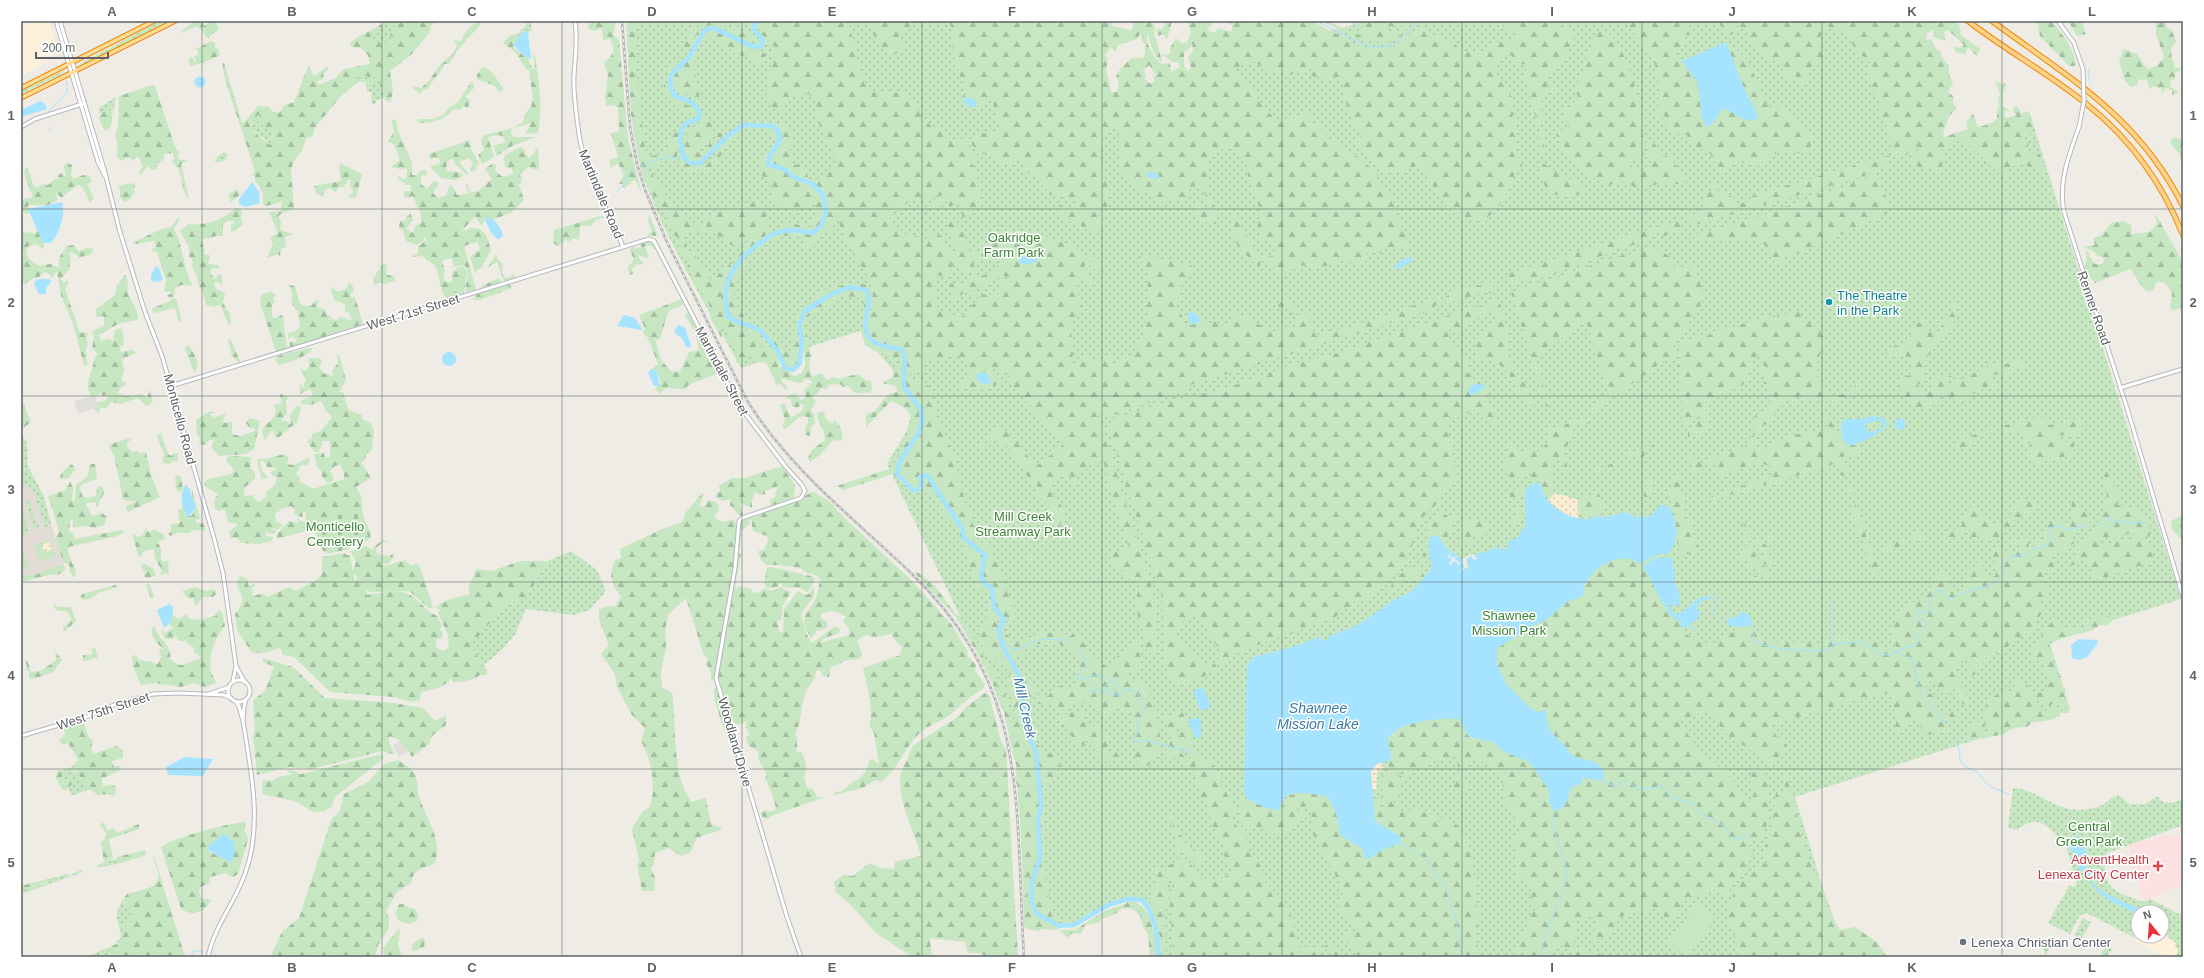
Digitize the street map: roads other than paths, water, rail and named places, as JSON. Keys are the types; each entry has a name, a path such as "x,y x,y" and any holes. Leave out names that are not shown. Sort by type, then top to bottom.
{"highway":[{"path":"21,88 154,21"},
{"path":"21,98 175,21"},
{"path":"1968,21 2076,96 2111,126 2131,147 2152,176 2169,204 2183,235"},
{"path":"1992,21 2079,84 2112,110 2134,133 2154,158 2183,206"}],"street":[{"name":"Monticello Road","path":"56,21 71,63"},
{"name":"Monticello Road","path":"60,21 81,105 104,176"},
{"name":"Martindale Road","path":"575,21 577,45 574,80 581,145 589,172 608,210 623,247"},
{"name":"Renner Road","path":"2058,21 2074,43 2083,69 2084,101 2078,127 2063,176 2062,205 2074,250 2120,388 2183,597"},
{"name":"Monticello Road","path":"73,72 85,103 104,176 134,279 145,312 156,336 171,386 220,558 236,666 250,691 244,707 244,721 255,809 252,850 240,885 217,932 208,957"},
{"path":"21,127 35,119 85,103"},
{"name":"West 71st Street","path":"171,386 649,239 654,241"},
{"name":"Martindale Street","path":"654,241 740,407 786,467 802,485 805,491 801,498 742,518 739,521"},
{"path":"2120,388 2183,369"},
{"name":"Woodland Drive","path":"739,521 735,568 716,678 787,917 802,957"},
{"name":"Monticello Road","path":"229,687 232,683 236,666"},
{"path":"232,683 238,680 244,681"},
{"path":"229,687 231,698"},
{"name":"West 75th Street","path":"209,694 229,687"},
{"name":"West 75th Street","path":"21,736 83,718 114,705 153,694 209,694 231,698"},
{"name":"Monticello Road","path":"231,698 239,706 244,721"},
{"path":"234,700 240,702 246,699"}],"water":[{"path":"524,31 528,32 531,58 528,59 513,45"},
{"path":"1726,42 1744,88 1759,118 1748,120 1740,118 1723,108 1712,124 1707,127 1701,116 1700,96 1697,81 1682,61"},
{"path":"200,76 204,78 206,82 204,86 200,88 196,86 194,82 196,78"},
{"path":"965,98 972,98 976,102 976,106 970,108 963,101"},
{"path":"40,101 45,104 47,109 21,117 21,110"},
{"path":"1153,172 1159,175 1158,180 1148,177 1147,174"},
{"path":"252,182 259,192 260,203 245,207 239,204 239,199"},
{"path":"62,202 63,212 57,234 51,243 43,243 28,209"},
{"path":"486,217 495,221 499,226 503,235 500,239 497,239 490,231 485,220"},
{"path":"1039,255 1040,257 1030,264 1018,262 1021,257"},
{"path":"1409,257 1413,261 1398,269 1393,267 1404,259"},
{"path":"158,266 163,279 160,282 151,281 151,275 155,267"},
{"path":"40,279 49,279 52,281 46,288 46,294 39,294 34,284 35,281"},
{"path":"1191,311 1196,314 1201,321 1192,325 1187,315"},
{"path":"624,315 635,318 643,330 617,326"},
{"path":"679,325 685,328 691,345 689,348 686,347 682,338 675,333 675,329"},
{"path":"449,352 454,354 456,359 454,364 449,366 444,364 442,359 444,354"},
{"path":"651,369 657,371 660,386 654,386 648,373"},
{"path":"982,372 988,375 991,383 984,384 979,382 976,375"},
{"path":"1474,384 1485,385 1485,387 1477,393 1469,395 1469,387"},
{"path":"1873,416 1886,419 1887,425 1884,429 1869,439 1849,446 1842,438 1841,425 1845,419 1860,419","holes":["1880,420 1883,424 1881,429 1871,432 1866,429 1865,424"]},
{"path":"1900,418 1904,420 1906,424 1904,428 1900,430 1896,428 1894,424 1896,420"},
{"name":"Shawnee Mission Lake","path":"1541,481 1542,489 1549,502 1555,508 1569,516 1577,518 1588,519 1600,515 1603,518 1625,512 1636,517 1646,517 1652,515 1660,505 1670,507 1676,525 1676,538 1674,544 1667,554 1654,555 1655,559 1671,557 1675,573 1674,582 1678,590 1680,600 1679,605 1672,606 1668,600 1669,607 1675,614 1680,613 1696,600 1707,597 1715,597 1696,603 1701,604 1695,608 1700,611 1698,619 1690,624 1692,628 1695,628 1694,631 1689,626 1683,628 1680,625 1682,621 1676,620 1665,607 1643,567 1653,559 1653,556 1640,564 1623,558 1613,560 1595,571 1589,578 1584,587 1583,596 1567,602 1546,620 1536,624 1497,648 1497,664 1506,684 1530,708 1538,712 1546,710 1548,726 1553,734 1572,755 1581,759 1592,761 1600,766 1604,771 1603,781 1586,778 1582,779 1582,785 1577,785 1571,789 1566,804 1554,811 1549,803 1549,791 1532,765 1527,761 1507,753 1492,742 1469,737 1459,719 1441,719 1409,725 1392,734 1387,740 1391,753 1389,761 1377,764 1371,771 1375,821 1401,837 1400,843 1382,850 1369,859 1364,857 1362,848 1344,838 1339,832 1338,818 1328,797 1307,793 1290,794 1285,797 1279,810 1266,808 1246,798 1244,790 1247,666 1253,657 1290,648 1319,637 1324,641 1328,639 1329,636 1358,625 1392,601 1411,592 1432,568 1428,546 1431,535 1439,537 1445,547 1462,559 1499,547 1502,550 1507,549 1509,541 1517,538 1525,527 1526,490 1532,483 1540,484"},
{"path":"186,485 190,490 196,508 188,517 182,506 182,492"},
{"path":"169,604 173,607 173,613 170,622 164,628 157,610"},
{"path":"1742,612 1750,616 1752,625 1738,627 1727,625 1729,618 1736,617"},
{"path":"2079,639 2097,640 2098,643 2087,657 2079,660 2072,658 2071,645"},
{"path":"1199,688 1203,688 1210,703 1209,707 1204,711 1200,709 1193,692"},
{"path":"1201,718 1201,738 1195,738 1188,719"},
{"path":"185,757 213,759 203,776 168,775 166,767"},
{"path":"221,835 227,836 233,841 235,849 234,855 230,862 207,848"},
{"path":"2080,836 2083,839 2088,857 2087,865 2084,869 2092,871 2093,874 2088,875 2091,881 2110,896 2130,905 2130,910 2100,894 2090,881 2087,873 2079,869 2076,857 2067,844 2070,840"}],"waterway":[{"name":"Mill Creek","path":"758,21 753,28 763,41 760,47 751,46 714,28 705,30 689,57 673,74 670,83 671,89 675,96 692,103 698,109 699,113 699,118 685,125 682,129 680,139 684,156 690,163 700,163 729,135 743,125 773,126 778,131 780,139 769,158 768,164 786,170 793,177 813,184 823,195 826,212 821,226 813,233 790,230 781,231 770,236 744,256 731,274 728,283 726,306 729,318 760,330 777,350 785,368 793,370 800,363 802,341 799,325 805,311 830,295 849,287 867,290 869,301 865,321 868,336 877,344 901,349 905,355 904,387 921,409 922,424 917,436 900,461 897,474 914,491 920,488 922,481 920,477 927,475 961,527 964,538 985,555 981,576 985,584 992,588 994,607 1004,621 999,629 1002,645 1019,675 1031,742 1036,751 1041,806 1038,819 1040,858 1031,885 1032,902 1036,913 1059,926 1074,925 1108,905 1128,899 1142,900 1149,909 1156,929 1159,957"},
{"path":"1252,21 1268,21"},
{"path":"1316,21 1367,46 1383,47 1392,45 1402,39 1418,21"},
{"path":"2089,69 2089,81"},
{"path":"46,114 67,92 67,81"},
{"path":"641,166 670,157 679,160 685,158"},
{"path":"617,192 620,190 633,169"},
{"path":"2098,525 2103,524 2109,518 2116,523 2126,521 2134,524 2141,522 2146,524"},
{"path":"1751,626 1755,640 1763,645 1784,649 1821,651 1829,649 1835,644 1861,642 1878,653 1889,655 1900,649 1915,646 1918,643 1917,635 1926,624 1926,622 1920,620 1918,612 1927,612 1932,609 1928,602 1937,590 1943,592 1948,599 1950,599 1965,592 1990,585 2005,573 2003,563 2011,557 2023,555 2053,541 2047,536 2050,528 2057,526 2069,530 2087,525"},
{"path":"1715,597 1718,598 1712,613 1716,615"},
{"path":"1831,630 1830,609 1832,600"},
{"path":"1720,616 1728,621"},
{"path":"1831,633 1830,639 1833,644"},
{"path":"1000,637 1011,649 1019,649 1039,639 1067,640 1085,658 1087,663 1077,676 1079,680 1100,674 1101,680 1089,691 1094,694 1097,689 1106,693 1105,686 1115,678 1116,682 1111,693 1114,696 1119,691 1119,698 1124,689 1135,691 1146,706 1145,711 1136,723 1138,732 1134,740 1136,742 1146,740 1194,753"},
{"path":"1897,652 1912,659 1921,695 1939,713 1942,720 1948,722"},
{"path":"1959,739 1957,743 1960,753 1959,756 1965,767 1978,773 1989,785 2009,795"},
{"path":"1603,781 1617,787 1625,779 1638,789 1653,788 1661,785 1673,798 1695,804 1701,813 1726,827 1731,838 1735,840 1746,836 1749,839"},
{"path":"1541,957 1544,938 1561,897 1566,876 1566,868 1554,825 1554,811"},
{"path":"1400,843 1412,849 1422,857 1437,874 1443,885 1456,920 1461,943 1461,957"},
{"path":"192,957 192,952 202,951"}],"railway":[{"path":"622,21 630,127 637,164 645,190 667,242 748,402 783,449 803,471 823,492 910,572 950,616 978,660 997,705 1009,751 1016,798 1024,957"}],"place":[{"name":"The Theatre in the Park","path":"1829,302"},
{"name":"AdventHealth Lenexa City Center","path":"2158,866"},
{"name":"Lenexa Christian Center","path":"1963,942"}],"park label":[{"name":"Oakridge Farm Park","path":"1014,244"},
{"name":"Mill Creek Streamway Park","path":"1023,524"},
{"name":"Monticello Cemetery","path":"335,534"},
{"name":"Shawnee Mission Park","path":"1509,622"},
{"name":"Central Green Park","path":"2089,834"}]}
